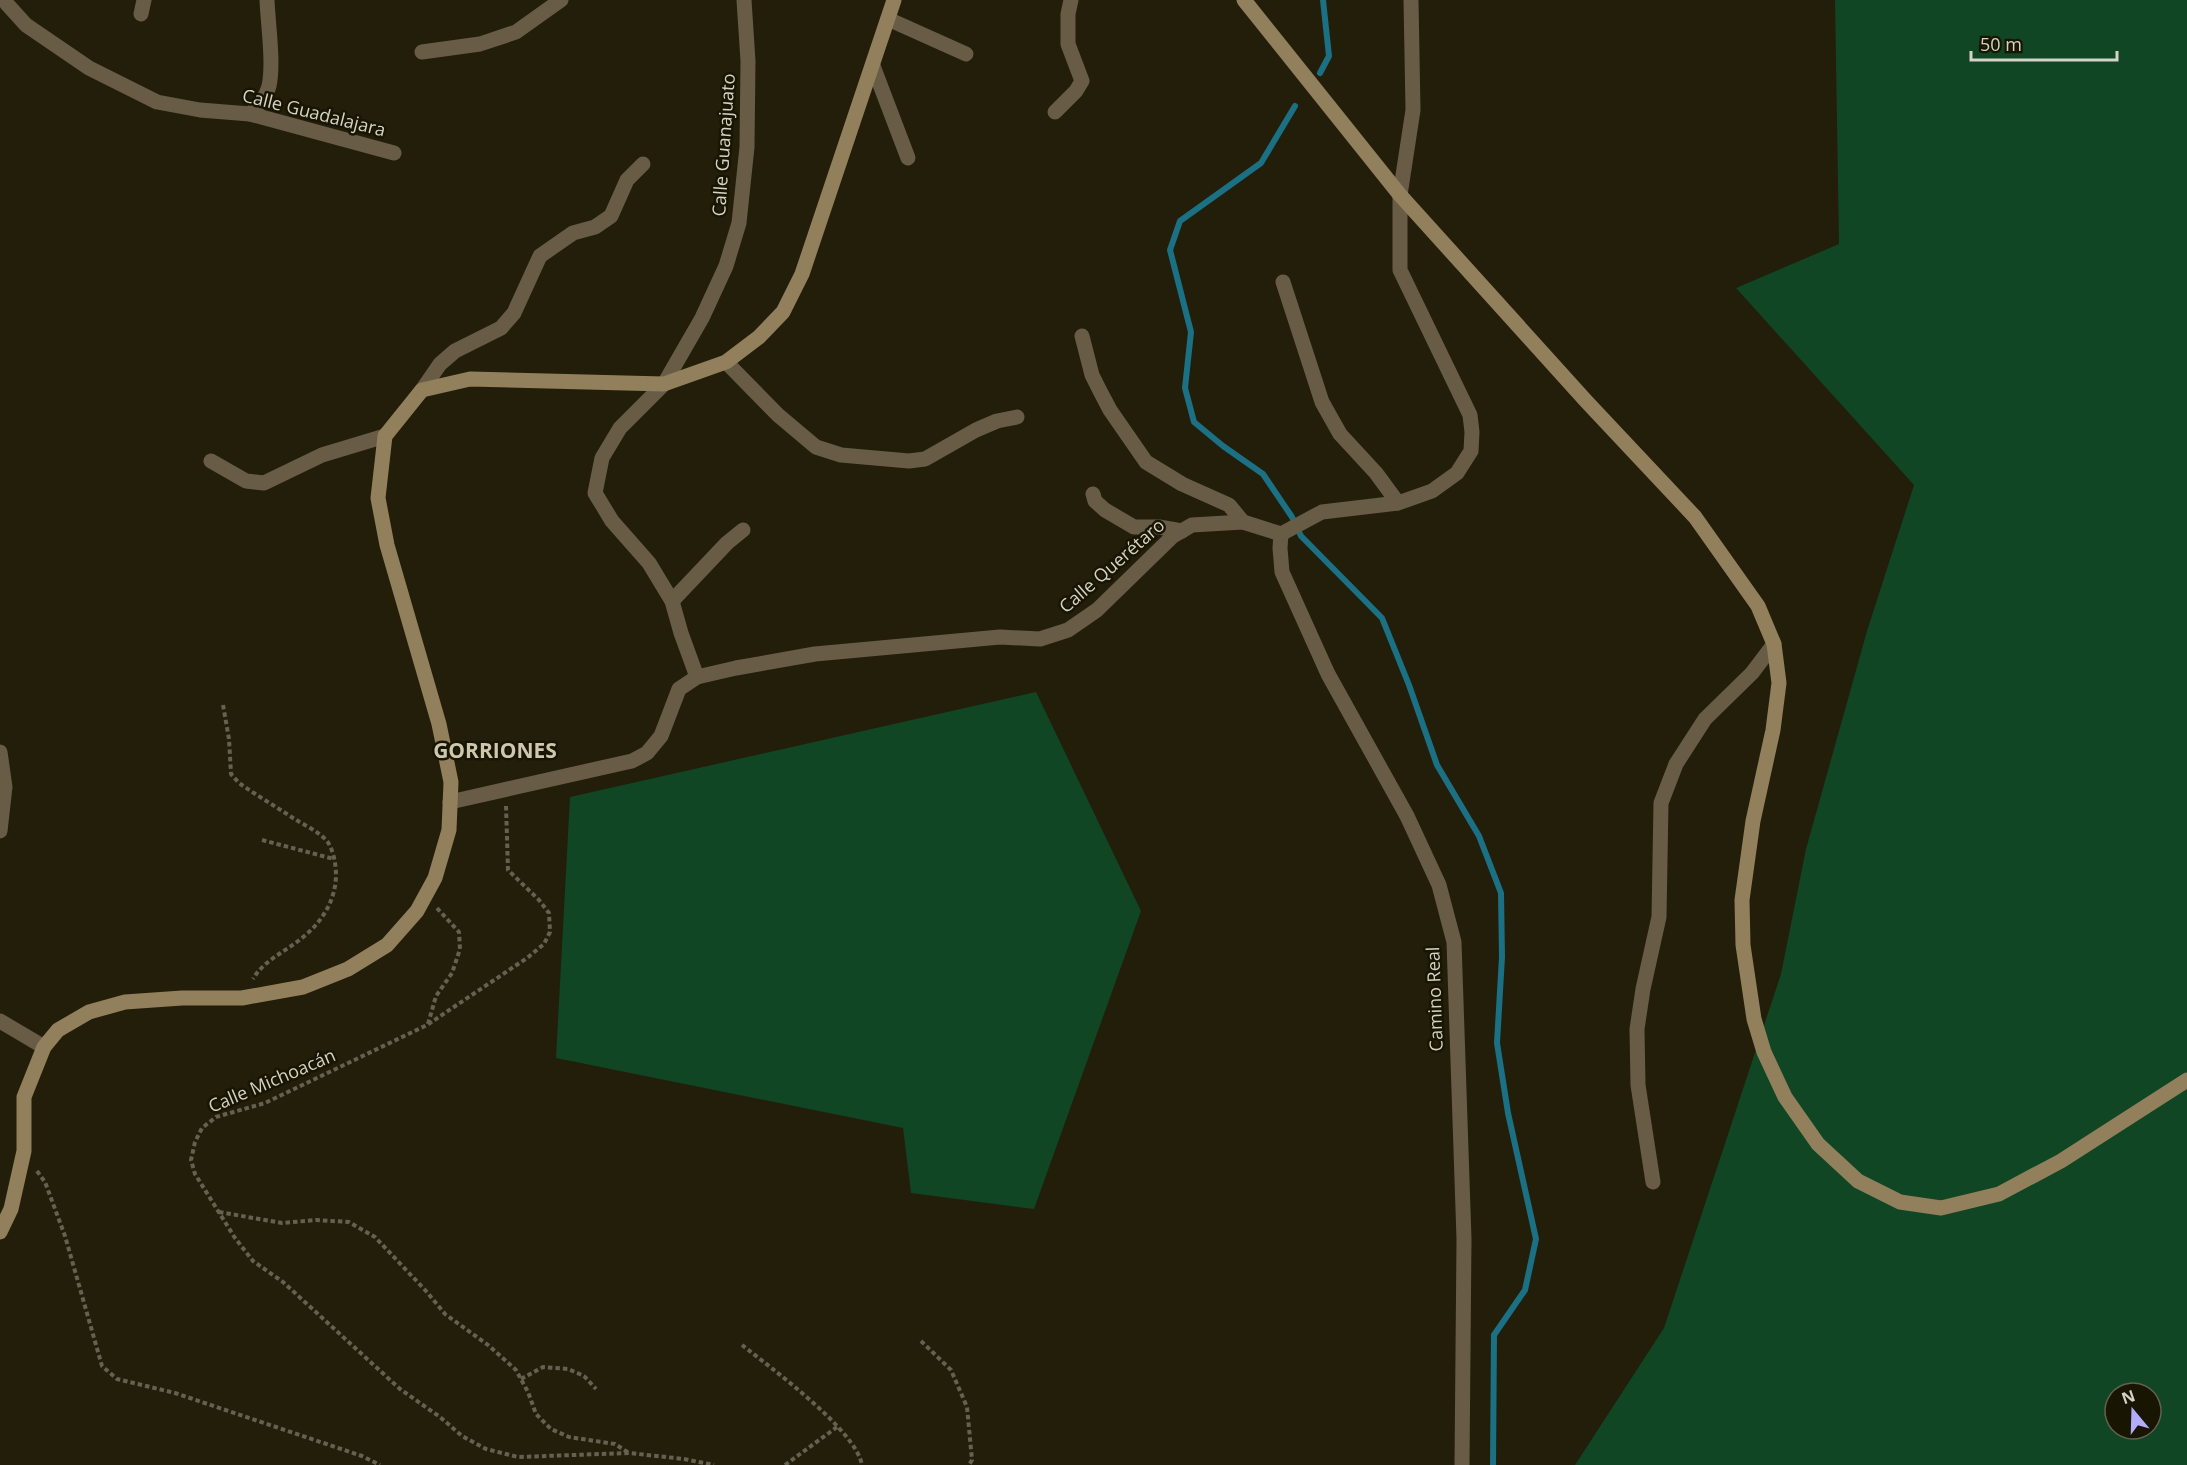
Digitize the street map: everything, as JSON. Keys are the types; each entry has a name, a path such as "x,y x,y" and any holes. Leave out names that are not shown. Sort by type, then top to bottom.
{"main road":[{"path":"0,1232 11,1209 24,1151 24,1097 44,1047 58,1030 89,1012 125,1002 182,998 242,998 303,987 348,969 387,945 417,911 435,878 449,830 451,782 439,724 387,545 378,498 385,436 422,390 470,379 664,384 726,362 759,337 783,312 797,284 894,0"},
{"path":"1244,0 1400,195 1586,401 1695,517 1758,606 1774,644 1779,682 1773,730 1751,832 1742,900 1743,945 1754,1019 1764,1052 1785,1097 1818,1144 1858,1181 1900,1202 1941,1208 1999,1194 2061,1161 2187,1080"}],"street":[{"name":"Calle Guadalajara","path":"6,0 26,25 80,62 157,102 200,110 250,114 394,153"},
{"path":"250,114 261,103 269,86 267,0"},
{"path":"423,52 480,44 516,32 561,0"},
{"name":"Calle Guanajuato","path":"664,384 702,318 726,266 739,223 747,147 748,104 744,0"},
{"path":"1054,112 1076,91 1082,81 1068,44 1068,14 1071,0"},
{"path":"1281,534 1322,513 1398,503 1432,491 1457,473 1471,451 1473,432 1470,415 1400,270 1400,195 1413,110 1411,0"},
{"path":"888,19 966,54"},
{"path":"873,66 908,158"},
{"path":"422,390 440,364 455,351 501,328 514,313 540,256 573,233 595,227 610,216 627,180 643,164"},
{"path":"1282,282 1322,402 1340,434 1376,473 1398,503"},
{"path":"1082,336 1092,375 1100,391 1110,410 1146,462 1182,484 1229,505 1243,522"},
{"path":"726,362 777,415 816,447 841,455 909,461 925,459 976,430 1017,417"},
{"path":"450,802 632,761 647,753 661,736 679,689 697,677 672,601 649,563 612,521 595,493 602,458 620,428 664,384"},
{"path":"211,461 246,481 264,483 322,455 385,436"},
{"path":"1093,494 1095,501 1105,510 1134,527 1159,527 1182,531"},
{"name":"Calle Querétaro","path":"697,677 815,654 1000,637 1040,639 1068,630 1097,610 1173,536 1192,525 1243,522 1281,534"},
{"path":"672,601 727,543 743,530"},
{"name":"Camino Real","path":"1281,534 1282,572 1328,674 1407,816 1439,885 1454,942 1464,1239 1462,1465"},
{"path":"1653,1182 1638,1085 1637,1029 1643,988 1659,917 1661,803 1677,764 1704,719 1752,673 1774,644"},
{"path":"0,752 5,787 0,831"},
{"path":"0,1021 44,1047"}],"path":[{"path":"223,705 229,739 231,774 239,783 328,843 337,879 331,903 321,919 302,938 257,971 242,998"},
{"name":"Calle Michoacán","path":"506,789 508,870 549,913 550,932 544,944 527,958 427,1025 265,1103 216,1117 202,1128 195,1142 191,1160 195,1174 218,1212 254,1261 283,1282 400,1389 440,1417 462,1436 486,1449 518,1457 629,1453 714,1465"},
{"path":"262,840 334,860"},
{"path":"425,896 459,932 460,949 452,974 436,996 427,1025"},
{"path":"24,1151 45,1182 65,1236 102,1366 117,1379 176,1393 362,1456 380,1465"},
{"path":"218,1212 282,1223 316,1220 349,1222 375,1237 445,1314 488,1345 516,1370 528,1392 536,1414 551,1429 569,1437 615,1444 629,1453"},
{"path":"921,1341 951,1370 968,1407 972,1460 969,1465"},
{"path":"742,1345 809,1400 837,1427 851,1441 862,1465"},
{"path":"521,1379 543,1367 568,1369 584,1377 596,1389"},
{"path":"785,1465 837,1427"},
{"path":"518,1457 519,1465"}],"green space":[{"path":"1835,0 2187,0 2187,1465 1575,1465 1664,1328 1781,974 1806,849 1867,631 1914,485 1736,288 1839,244"},
{"path":"1036,692 1141,911 1034,1209 911,1193 903,1128 556,1058 570,797"}],"waterway":[{"path":"1320,73 1329,56 1323,0"},
{"path":"1295,106 1261,163 1180,221 1170,250 1191,332 1185,388 1194,422 1263,474 1292,517 1301,536 1382,618 1409,685 1437,765 1479,836 1501,893 1502,957 1497,1043 1508,1113 1536,1239 1525,1290 1494,1335 1493,1465"}],"district":[{"name":"GORRIONES","path":"495,751"}]}
